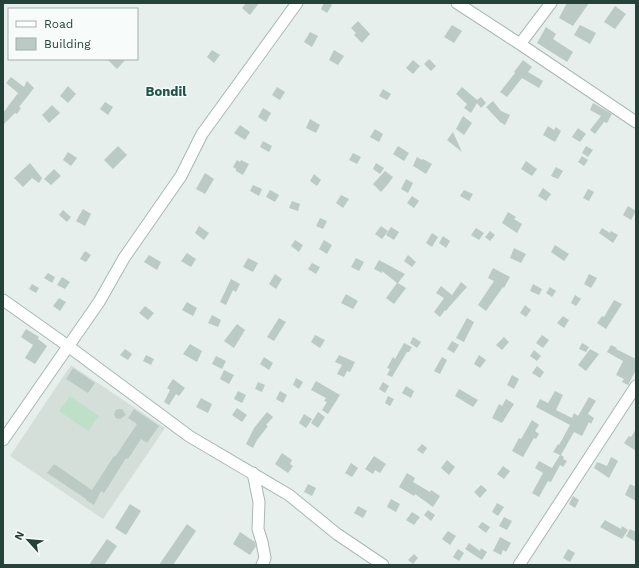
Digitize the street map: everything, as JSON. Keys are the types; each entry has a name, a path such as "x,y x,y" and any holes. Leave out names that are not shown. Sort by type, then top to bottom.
{"street":[{"path":"3,440 99,302 124,258 181,176 202,134 297,3"},
{"path":"457,3 636,122"},
{"path":"520,44 551,3"},
{"path":"3,300 68,346 189,436 253,472 289,495 337,534 383,565"},
{"path":"519,565 636,386"},
{"path":"253,472 259,502 258,529 265,558 262,565"}],"shaded area":[{"path":"71,365 165,428 103,519 10,456"}],"green space":[{"path":"70,396 99,416 88,431 59,411"}],"building":[{"path":"246,3 259,3 250,15 242,8"},
{"path":"324,3 332,5 327,13 321,9"},
{"path":"567,3 589,3 573,26 559,18"},
{"path":"615,6 626,14 615,29 604,22"},
{"path":"358,21 370,34 362,43 354,35 356,33 351,28"},
{"path":"452,25 462,31 454,43 444,37"},
{"path":"580,25 596,33 590,44 574,35"},
{"path":"546,27 556,34 553,39 573,52 567,62 537,43"},
{"path":"310,32 318,36 312,47 304,42"},
{"path":"212,50 220,55 214,63 207,57"},
{"path":"334,50 344,56 338,65 329,60"},
{"path":"429,59 436,66 431,71 424,64"},
{"path":"108,60 125,60 117,69"},
{"path":"413,60 420,66 413,74 406,68"},
{"path":"523,60 532,67 528,72 543,81 539,88 522,78 507,97 500,92"},
{"path":"11,77 24,87 27,81 34,88 19,107 21,108 17,114 15,113 3,125 3,113 18,93 6,83"},
{"path":"68,86 76,94 68,103 60,96"},
{"path":"277,87 285,92 280,100 272,95"},
{"path":"462,87 477,100 481,97 486,103 481,108 477,103 471,113 464,108 467,104 456,94"},
{"path":"383,89 391,94 387,100 379,96"},
{"path":"493,101 501,111 510,115 505,125 500,122 486,107"},
{"path":"105,102 113,107 108,115 100,109"},
{"path":"593,103 612,114 607,123 604,122 595,134 590,130 601,116 590,110"},
{"path":"52,105 60,113 49,123 42,115"},
{"path":"263,108 271,113 266,122 258,117"},
{"path":"463,116 472,123 464,135 456,129"},
{"path":"310,119 320,125 316,133 306,128"},
{"path":"240,125 250,132 245,140 234,133"},
{"path":"548,126 554,130 556,127 561,131 555,142 543,135"},
{"path":"578,128 586,134 580,142 572,137"},
{"path":"375,129 383,134 379,142 370,137"},
{"path":"453,132 462,152 447,140"},
{"path":"263,141 272,146 269,152 260,147"},
{"path":"118,146 127,155 113,169 104,160"},
{"path":"398,146 409,153 404,161 393,154"},
{"path":"586,146 593,150 588,157 582,153"},
{"path":"68,152 77,158 71,166 63,160"},
{"path":"353,153 361,157 357,164 349,160"},
{"path":"582,156 588,160 584,166 578,162"},
{"path":"417,157 432,164 426,174 413,166"},
{"path":"237,160 240,162 241,160 249,164 243,175 236,171 233,167"},
{"path":"526,161 537,169 532,176 521,169"},
{"path":"30,163 42,178 39,183 32,178 23,187 14,178"},
{"path":"376,163 384,168 380,174 373,169"},
{"path":"556,167 563,171 558,179 551,176"},
{"path":"54,169 61,176 51,185 44,179"},
{"path":"385,171 393,177 381,192 373,184"},
{"path":"205,173 214,179 205,194 196,189"},
{"path":"314,174 321,180 317,186 310,181"},
{"path":"406,179 413,183 408,193 401,189"},
{"path":"253,185 262,189 259,196 250,191"},
{"path":"543,188 551,194 546,201 538,196"},
{"path":"588,189 594,192 589,201 583,198"},
{"path":"270,190 279,195 275,202 266,197"},
{"path":"464,190 473,194 469,201 460,196"},
{"path":"341,195 349,199 343,208 336,203"},
{"path":"412,196 419,201 414,208 407,203"},
{"path":"292,201 300,204 298,211 289,208"},
{"path":"628,206 636,211 631,220 623,215"},
{"path":"83,209 91,214 85,226 76,221"},
{"path":"63,210 71,217 67,222 59,215"},
{"path":"508,212 516,217 514,219 522,224 517,233 502,223"},
{"path":"320,218 327,221 323,229 316,226"},
{"path":"199,226 209,233 204,240 195,233"},
{"path":"381,226 388,231 382,239 375,234"},
{"path":"391,227 399,232 394,240 386,235"},
{"path":"476,228 484,233 479,240 471,235"},
{"path":"602,228 610,233 611,231 618,235 613,243 599,233"},
{"path":"490,231 495,235 490,241 485,237"},
{"path":"432,233 438,237 432,247 426,243"},
{"path":"443,236 450,241 446,248 439,243"},
{"path":"295,240 303,245 299,252 291,246"},
{"path":"324,240 332,245 327,254 319,249"},
{"path":"555,245 569,254 564,261 551,252"},
{"path":"514,248 526,254 521,263 510,258"},
{"path":"85,251 91,255 86,262 80,259"},
{"path":"187,253 196,259 191,267 181,261"},
{"path":"149,255 161,262 157,270 144,262"},
{"path":"408,255 416,262 412,267 404,261"},
{"path":"248,258 258,263 253,272 243,267"},
{"path":"356,258 364,262 359,271 351,267"},
{"path":"379,260 405,274 398,283 406,288 394,304 386,298 397,283 382,271 382,273 374,269"},
{"path":"312,263 320,267 316,274 308,269"},
{"path":"493,268 510,277 504,288 503,287 486,311 478,305 494,281 488,278"},
{"path":"48,273 55,277 52,283 44,278"},
{"path":"275,274 282,279 276,289 269,284"},
{"path":"589,274 597,278 591,288 584,284"},
{"path":"62,277 70,282 65,289 57,285"},
{"path":"231,279 240,284 236,292 233,290 226,305 220,302"},
{"path":"461,282 467,287 440,317 434,312 444,298 436,293 441,286 452,295"},
{"path":"32,284 39,288 36,293 29,289"},
{"path":"533,284 542,289 539,295 530,291"},
{"path":"550,287 556,291 552,297 546,293"},
{"path":"346,294 358,301 353,309 341,303"},
{"path":"575,295 581,299 576,306 571,303"},
{"path":"59,298 66,302 60,311 53,306"},
{"path":"614,300 622,304 606,329 597,323 602,316 604,317"},
{"path":"187,302 197,308 193,316 182,310"},
{"path":"525,305 531,310 526,317 520,313"},
{"path":"145,306 154,313 148,320 139,313"},
{"path":"212,315 221,320 218,327 208,323"},
{"path":"563,316 569,320 564,328 557,323"},
{"path":"279,318 286,322 274,341 267,337"},
{"path":"467,318 474,322 464,342 456,338"},
{"path":"237,324 245,330 234,348 224,341"},
{"path":"26,329 39,337 38,339 47,346 35,364 25,358 33,345 21,337"},
{"path":"315,335 325,340 320,348 311,342"},
{"path":"542,335 549,340 543,348 536,343"},
{"path":"413,337 421,342 417,348 410,343"},
{"path":"504,337 509,342 502,350 496,345"},
{"path":"452,341 459,345 454,353 447,349"},
{"path":"404,343 412,347 409,352 407,352 392,377 387,375 390,369 387,368 393,357 395,359"},
{"path":"582,343 589,347 586,352 579,349"},
{"path":"190,344 202,351 197,362 183,354"},
{"path":"611,345 636,359 636,370 628,385 622,382 624,379 616,375 623,361 607,352"},
{"path":"125,349 132,354 128,360 120,355"},
{"path":"590,349 599,354 586,371 578,365"},
{"path":"534,350 541,356 537,361 530,356"},
{"path":"146,355 154,359 151,365 143,361"},
{"path":"339,355 355,362 350,372 347,371 344,377 337,374 342,365 335,362"},
{"path":"479,355 486,360 480,368 474,364"},
{"path":"216,356 226,361 222,369 212,364"},
{"path":"264,357 273,363 269,370 260,364"},
{"path":"442,357 447,360 440,374 434,371"},
{"path":"537,366 544,372 540,378 532,373"},
{"path":"73,368 95,383 88,393 66,379"},
{"path":"224,370 234,375 229,384 220,379"},
{"path":"512,375 519,379 514,389 507,385"},
{"path":"296,378 303,382 299,389 293,385"},
{"path":"173,379 185,388 179,396 176,394 169,405 164,402 170,390 167,388"},
{"path":"316,381 340,395 328,414 322,410 327,402 324,401 326,398 311,390"},
{"path":"258,382 265,385 262,392 255,389"},
{"path":"383,382 389,386 385,393 379,389"},
{"path":"406,386 414,391 411,398 402,393"},
{"path":"459,389 478,400 473,407 455,396"},
{"path":"238,391 246,395 242,403 234,399"},
{"path":"280,391 287,395 283,403 276,399"},
{"path":"555,391 563,395 556,410 572,418 574,413 578,416 589,397 596,401 588,414 594,418 591,424 589,422 582,436 574,432 561,455 564,457 563,459 567,461 563,467 560,465 551,482 548,481 539,497 532,493 543,473 535,468 539,461 552,468 560,455 553,452 558,444 559,445 570,425 536,407 540,399 548,403"},
{"path":"388,396 394,399 390,406 385,403"},
{"path":"201,398 212,404 208,413 196,407"},
{"path":"506,399 514,404 502,423 492,418 499,404 502,406"},
{"path":"237,408 247,415 242,422 232,415"},
{"path":"122,409 126,415 120,419 116,418 114,415 115,411"},
{"path":"134,409 159,426 147,443 141,439 128,459 126,458 104,493 101,491 94,505 47,473 54,464 92,490 137,424 128,418"},
{"path":"267,412 273,417 266,425 268,426 257,440 253,448 246,444 254,428"},
{"path":"318,412 325,417 318,428 311,423"},
{"path":"304,414 312,419 306,428 299,423"},
{"path":"532,420 539,425 535,431 539,434 536,439 534,438 523,457 512,451"},
{"path":"636,429 636,451 624,443 629,436 631,437"},
{"path":"422,444 427,448 423,454 417,450"},
{"path":"282,453 292,460 290,464 293,466 288,473 275,464"},
{"path":"374,456 386,464 380,473 375,470 373,474 365,469"},
{"path":"611,457 618,461 609,478 594,468 597,462 607,466"},
{"path":"447,460 455,467 449,475 441,468"},
{"path":"351,463 358,468 352,477 345,473"},
{"path":"503,466 510,471 504,479 497,474"},
{"path":"407,473 415,478 413,482 440,496 433,507 415,494 414,496 399,487"},
{"path":"308,484 316,488 312,496 304,492"},
{"path":"630,484 636,487 636,501 625,495"},
{"path":"481,485 487,490 480,498 474,492"},
{"path":"573,496 579,500 575,508 569,504"},
{"path":"391,499 400,504 396,512 387,507"},
{"path":"497,503 504,507 498,516 492,512"},
{"path":"130,504 141,511 126,535 115,528"},
{"path":"358,506 367,511 363,518 354,513"},
{"path":"428,510 435,515 431,521 424,515"},
{"path":"412,512 420,517 414,525 406,520"},
{"path":"504,517 512,521 507,530 499,526"},
{"path":"605,520 621,529 622,526 628,530 622,539 600,527"},
{"path":"482,522 490,527 486,533 478,527"},
{"path":"187,524 196,531 173,565 159,565"},
{"path":"630,529 636,532 636,542 626,536"},
{"path":"448,531 456,536 450,545 442,539"},
{"path":"240,532 255,542 256,546 250,555 233,544"},
{"path":"500,537 511,543 506,552 503,550 501,555 493,551"},
{"path":"107,539 117,546 104,565 89,565"},
{"path":"469,543 480,551 481,548 487,552 482,560 465,549"},
{"path":"458,549 464,553 459,561 453,557"},
{"path":"568,549 575,553 570,562 563,558"},
{"path":"414,554 418,558 413,564 408,560"}],"district":[{"name":"Bondil","path":"166,91"}]}
